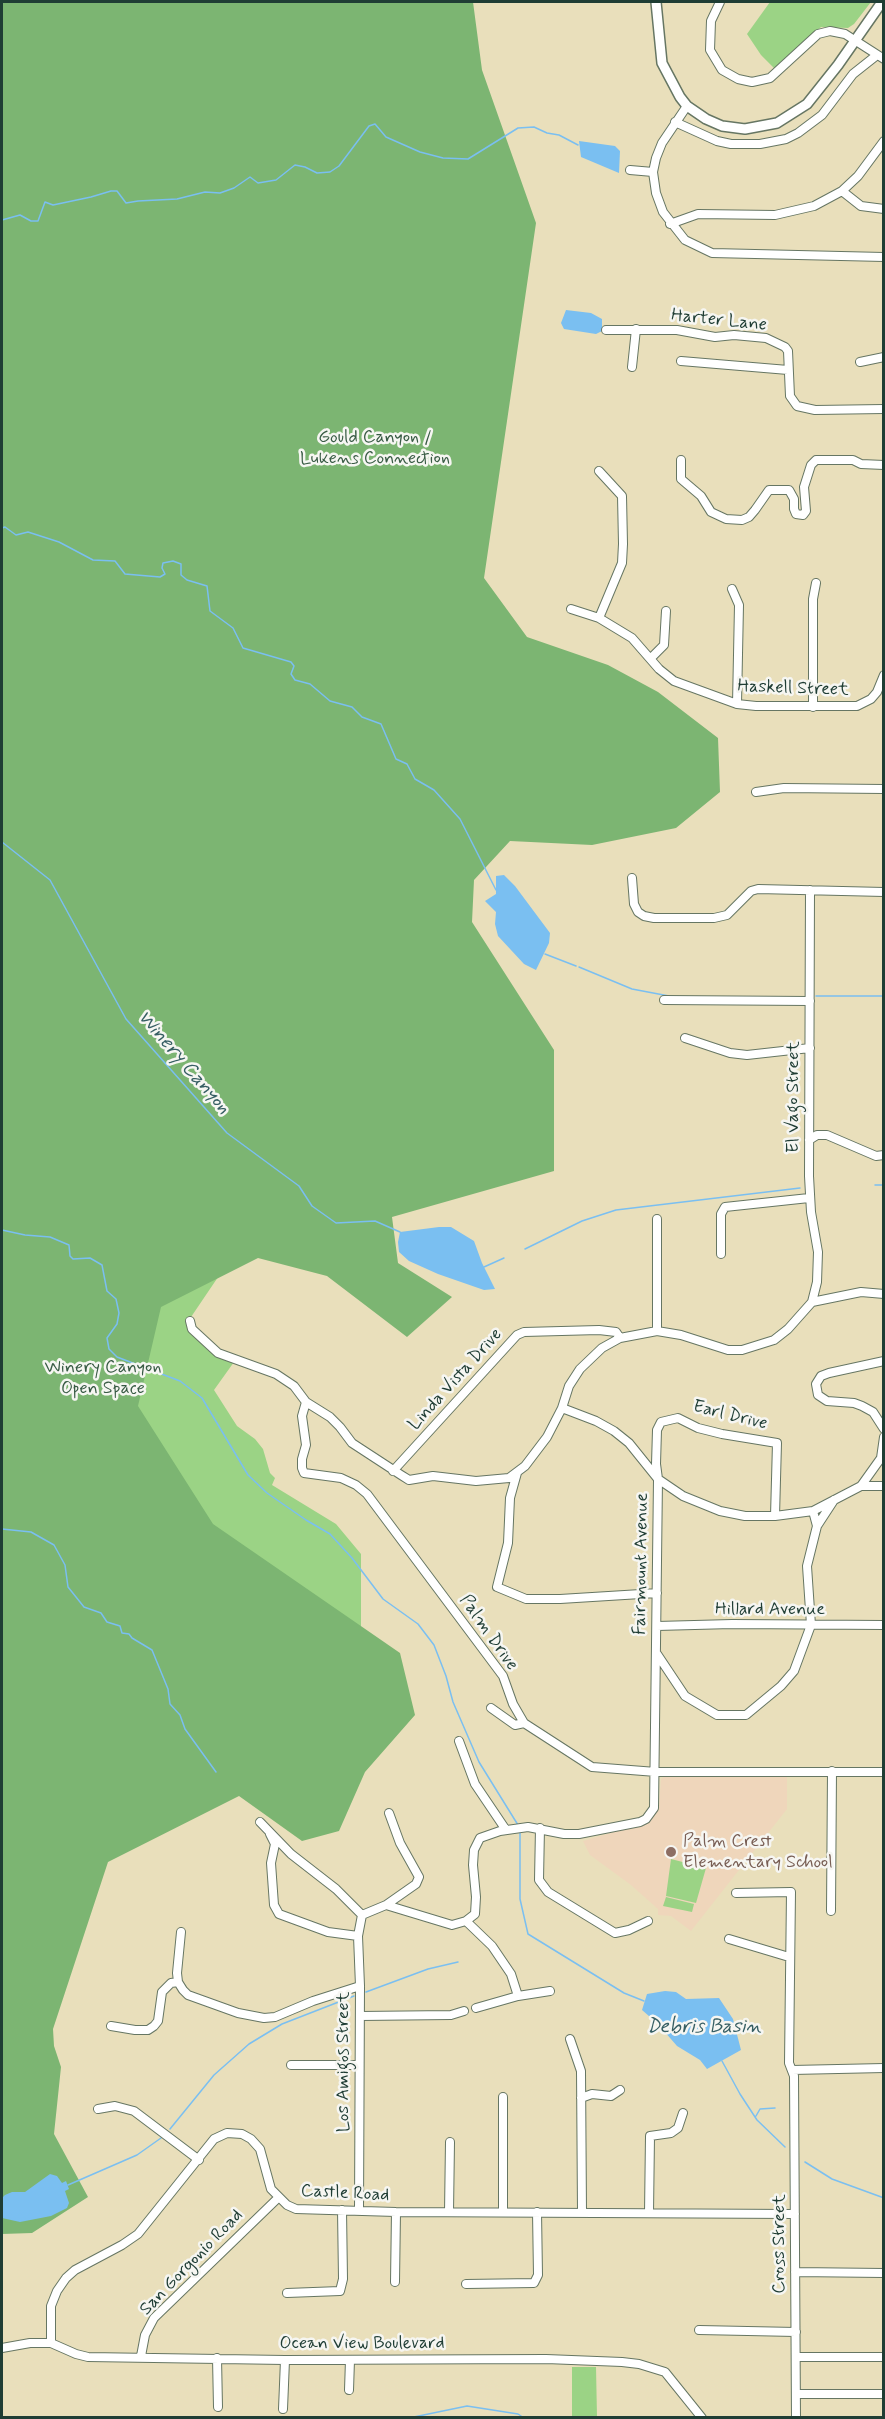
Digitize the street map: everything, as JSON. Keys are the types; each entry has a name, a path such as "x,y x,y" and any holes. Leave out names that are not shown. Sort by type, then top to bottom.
{"main road":[{"path":"656,2 662,63 673,86 687,106 706,119 728,127 750,129 777,123 796,113 815,96 882,2"}],"street":[{"path":"675,122 717,141 731,144 760,144 786,139 822,115 853,74 880,57 841,32 822,32 770,78 752,82 738,80 722,70 710,50 711,21 720,2"},
{"path":"687,106 675,122 656,158 653,172 656,193 663,212 670,224 685,240 712,253 884,257"},
{"path":"670,224 698,214 775,215 814,206 842,191 858,176 884,141"},
{"path":"630,170 653,172"},
{"path":"842,191 861,206 884,209"},
{"path":"632,366 636,329"},
{"name":"Harter Lane","path":"606,330 677,330 715,337 734,335 766,338 785,347 789,355 790,396 797,406 815,410 884,409"},
{"path":"860,362 884,357"},
{"path":"681,362 789,370"},
{"path":"681,460 681,478 701,496 711,512 726,519 742,520 753,513 769,490 789,490 794,499 796,514 803,515 806,511 804,487 811,465 816,460 853,460 861,464 884,465"},
{"path":"599,471 622,496 623,544 622,563 599,618"},
{"path":"813,707 813,599 816,582"},
{"path":"732,589 739,605 737,704"},
{"name":"Haskell Street","path":"571,609 599,618 632,638 659,669 674,681 737,704 848,708 865,703 877,692 884,675"},
{"path":"651,658 664,645 666,611"},
{"path":"756,792 784,788 884,789"},
{"path":"632,878 632,896 638,912 654,918 714,918 731,913 754,889 884,892"},
{"name":"El Vago Street","path":"810,890 809,1198 818,1252 817,1282 812,1302"},
{"path":"664,1000 810,1001"},
{"path":"685,1038 730,1053 747,1055 810,1048"},
{"path":"809,1140 817,1135 827,1135 876,1156 884,1155"},
{"path":"721,1254 721,1214 725,1207 809,1198"},
{"path":"657,1220 657,1331"},
{"path":"190,1321 192,1329 218,1353 276,1374 294,1386 306,1402 330,1417 352,1443 409,1480 433,1476 476,1481 509,1478 517,1473 547,1437 562,1408 569,1386 580,1369 602,1348 620,1338 657,1331 681,1335 728,1350 742,1350 774,1340 788,1329 812,1302 861,1292 884,1294"},
{"name":"Linda Vista Drive","path":"393,1471 517,1335 524,1332 599,1330 616,1332 620,1338"},
{"path":"884,1361 821,1376 816,1384 818,1395 827,1401 854,1403 862,1406 873,1412 884,1429"},
{"name":"Palm Drive","path":"306,1402 302,1416 306,1445 302,1459 304,1473 341,1478 357,1485 367,1494 503,1676 513,1704 524,1724"},
{"name":"Fairmount Avenue","path":"466,1922 475,1914 472,1865 474,1850 480,1838 509,1829 528,1827 574,1834 640,1822 646,1819 654,1808 658,1479 629,1443 614,1431 597,1421 562,1408"},
{"name":"Earl Drive","path":"658,1479 657,1430 661,1422 670,1418 678,1418 698,1428 722,1434 777,1443 775,1516"},
{"path":"861,1486 880,1458 884,1437"},
{"path":"517,1473 510,1498 508,1543 497,1587 526,1599 657,1593"},
{"path":"658,1479 698,1504 720,1511 754,1517 813,1511 861,1486 884,1486"},
{"path":"656,1652 686,1696 717,1715 746,1715 781,1686 794,1671 811,1625 807,1566 817,1526 836,1497"},
{"path":"813,1511 817,1526"},
{"name":"Hillard Avenue","path":"657,1626 884,1625"},
{"path":"491,1708 515,1725 524,1724 592,1767 656,1772 884,1772"},
{"path":"459,1742 473,1779 509,1829"},
{"path":"831,1911 832,1771"},
{"path":"260,1822 291,1854 336,1888 362,1915 386,1905 416,1884 419,1877 400,1843 389,1813"},
{"path":"540,1828 539,1880 548,1892 615,1933 629,1930 648,1921"},
{"path":"270,1834 274,1844 271,1863 274,1905 279,1914 328,1932 358,1936"},
{"name":"Cross Street","path":"736,1893 791,1892 793,1913 789,1957 789,2063 792,2070 795,2214 796,2418"},
{"path":"386,1905 452,1925 466,1922 492,1946 511,1974 518,1996"},
{"name":"Los Amigos Street","path":"359,2210 360,1986 358,1936 362,1915"},
{"path":"181,1932 178,1945 178,1982 189,1995 238,2013 264,2018 275,2017 313,2001 360,1986"},
{"path":"729,1939 789,1957"},
{"path":"111,2026 148,2030 154,2026 159,2014 162,1992 171,1983 178,1982"},
{"path":"476,2008 550,1990"},
{"path":"360,2016 451,2014 464,2011"},
{"path":"570,2039 581,2071 582,2212"},
{"path":"291,2065 359,2065"},
{"path":"792,2070 884,2068"},
{"path":"581,2098 592,2094 611,2096 620,2090"},
{"path":"503,2097 503,2211"},
{"path":"98,2109 115,2106 134,2111 199,2160"},
{"path":"649,2212 650,2136 671,2133 678,2128 683,2113"},
{"name":"Castle Road","path":"51,2343 51,2306 66,2278 75,2270 122,2246 138,2234 214,2139 227,2133 242,2134 251,2139 260,2149 271,2189 278,2198 296,2209 396,2212 795,2214"},
{"path":"449,2212 450,2142"},
{"name":"San Gorgonio Road","path":"141,2356 145,2335 154,2318 278,2198"},
{"path":"287,2293 340,2291 343,2279 342,2210"},
{"path":"395,2282 396,2212"},
{"path":"466,2284 534,2283 537,2275 537,2212"},
{"path":"795,2272 884,2273"},
{"path":"699,2330 796,2332"},
{"name":"Ocean View Boulevard","path":"2,2348 30,2343 51,2343 88,2357 562,2360 639,2364 665,2372 702,2418"},
{"path":"796,2357 884,2357"},
{"path":"217,2358 218,2407"},
{"path":"283,2409 285,2360"},
{"path":"349,2390 350,2360"},
{"path":"796,2394 884,2394"}],"shaded area":[{"name":"Palm Crest Elementary School","path":"668,1774 787,1775 787,1809 691,1931 671,1916 658,1915 658,1909 631,1885 590,1855 583,1841 651,1820 659,1808 661,1779"}],"green space":[{"path":"2,2 473,2 482,70 536,223 484,578 527,637 608,665 658,692 718,738 720,792 676,828 592,845 510,841 474,880 472,922 554,1050 554,1171 392,1217 398,1263 452,1297 407,1337 327,1276 258,1258 161,1307 138,1406 213,1524 400,1653 415,1715 365,1772 339,1831 302,1841 239,1796 108,1862 53,2029 54,2046 61,2067 54,2134 88,2197 32,2233 2,2234"},
{"path":"770,2 871,2 854,24 848,28 821,27 775,69 761,55 747,34"},
{"path":"2,1152 235,1252 189,1320 189,1324 234,1362 214,1390 237,1426 255,1439 263,1449 270,1473 275,1478 272,1485 336,1524 361,1554 361,1721 289,1709"},
{"path":"671,1859 706,1868 696,1903 666,1896"},
{"path":"666,1897 694,1904 692,1912 663,1906"},
{"path":"572,2367 596,2367 597,2417 572,2417"}],"water":[{"path":"579,141 615,146 620,151 619,173 581,157"},
{"path":"566,310 591,313 602,319 602,331 596,334 564,329 561,323"},
{"path":"504,875 550,933 549,943 536,970 524,964 498,936 495,924 496,912 485,901 496,894 496,876"},
{"path":"451,1227 474,1241 495,1289 484,1290 438,1274 409,1261 399,1252 400,1232"},
{"name":"Debris Basin","path":"676,1992 686,1999 719,1998 733,2019 741,2050 707,2069 700,2060 677,2046 642,2010 647,1994"},
{"path":"50,2174 57,2176 62,2183 66,2181 69,2189 65,2191 69,2203 67,2208 51,2216 20,2222 2,2218 2,2198 5,2195 12,2192 25,2192"}],"waterway":[{"path":"2,220 20,215 31,221 38,221 45,202 53,205 111,191 117,191 126,203 177,199 205,192 220,193 234,188 250,177 258,183 276,180 295,165 317,173 330,172 339,166 369,126 375,124 386,137 420,152 443,158 468,159 518,128 534,127 559,135 578,145"},
{"path":"2,528 5,527 16,535 28,532 59,542 93,560 115,561 125,574 160,577 165,574 162,568 163,563 173,561 181,564 181,575 187,580 207,586 210,611 233,628 243,648 291,662 294,666 291,674 295,680 310,684 330,701 352,707 362,717 381,724 396,759 407,764 415,779 434,790 460,819 496,890"},
{"name":"Winery Canyon","path":"2,842 50,880 126,1019 227,1133 299,1186 312,1206 336,1223 375,1221 400,1232"},
{"path":"545,954 576,966"},
{"path":"579,967 632,989 669,996"},
{"path":"816,996 884,996"},
{"path":"875,1185 884,1185"},
{"path":"525,1249 582,1221 616,1210 800,1188"},
{"path":"2,1230 50,1237 69,1245 70,1256 73,1259 90,1258 102,1265 107,1291 116,1299 119,1313 117,1324 107,1338 109,1349 117,1357 180,1381 202,1398 248,1475 267,1493 330,1534 352,1558 383,1599 418,1624 434,1645 453,1702 479,1762 518,1825"},
{"path":"484,1267 504,1258"},
{"path":"2,1529 31,1532 54,1545 65,1565 68,1587 84,1607 101,1613 107,1622 120,1626 122,1633 129,1634 152,1650 168,1689 170,1704 180,1715 185,1729 216,1772"},
{"path":"520,1833 520,1899 528,1934 624,1993 644,2001"},
{"path":"366,1992 428,1969 458,1962"},
{"path":"170,2129 214,2075 249,2044 282,2024 354,1996"},
{"path":"722,2061 757,2120 785,2147"},
{"path":"756,2116 760,2109 775,2108"},
{"path":"68,2185 137,2155 161,2138"},
{"path":"805,2162 832,2179 884,2198"},
{"path":"409,2418 467,2406 518,2414 524,2418"}],"place":[{"name":"Palm Crest Elementary School","path":"671,1852"}],"park label":[{"name":"Gould Canyon / Lukens Connection","path":"375,448"},
{"name":"Winery Canyon Open Space","path":"103,1378"}]}
